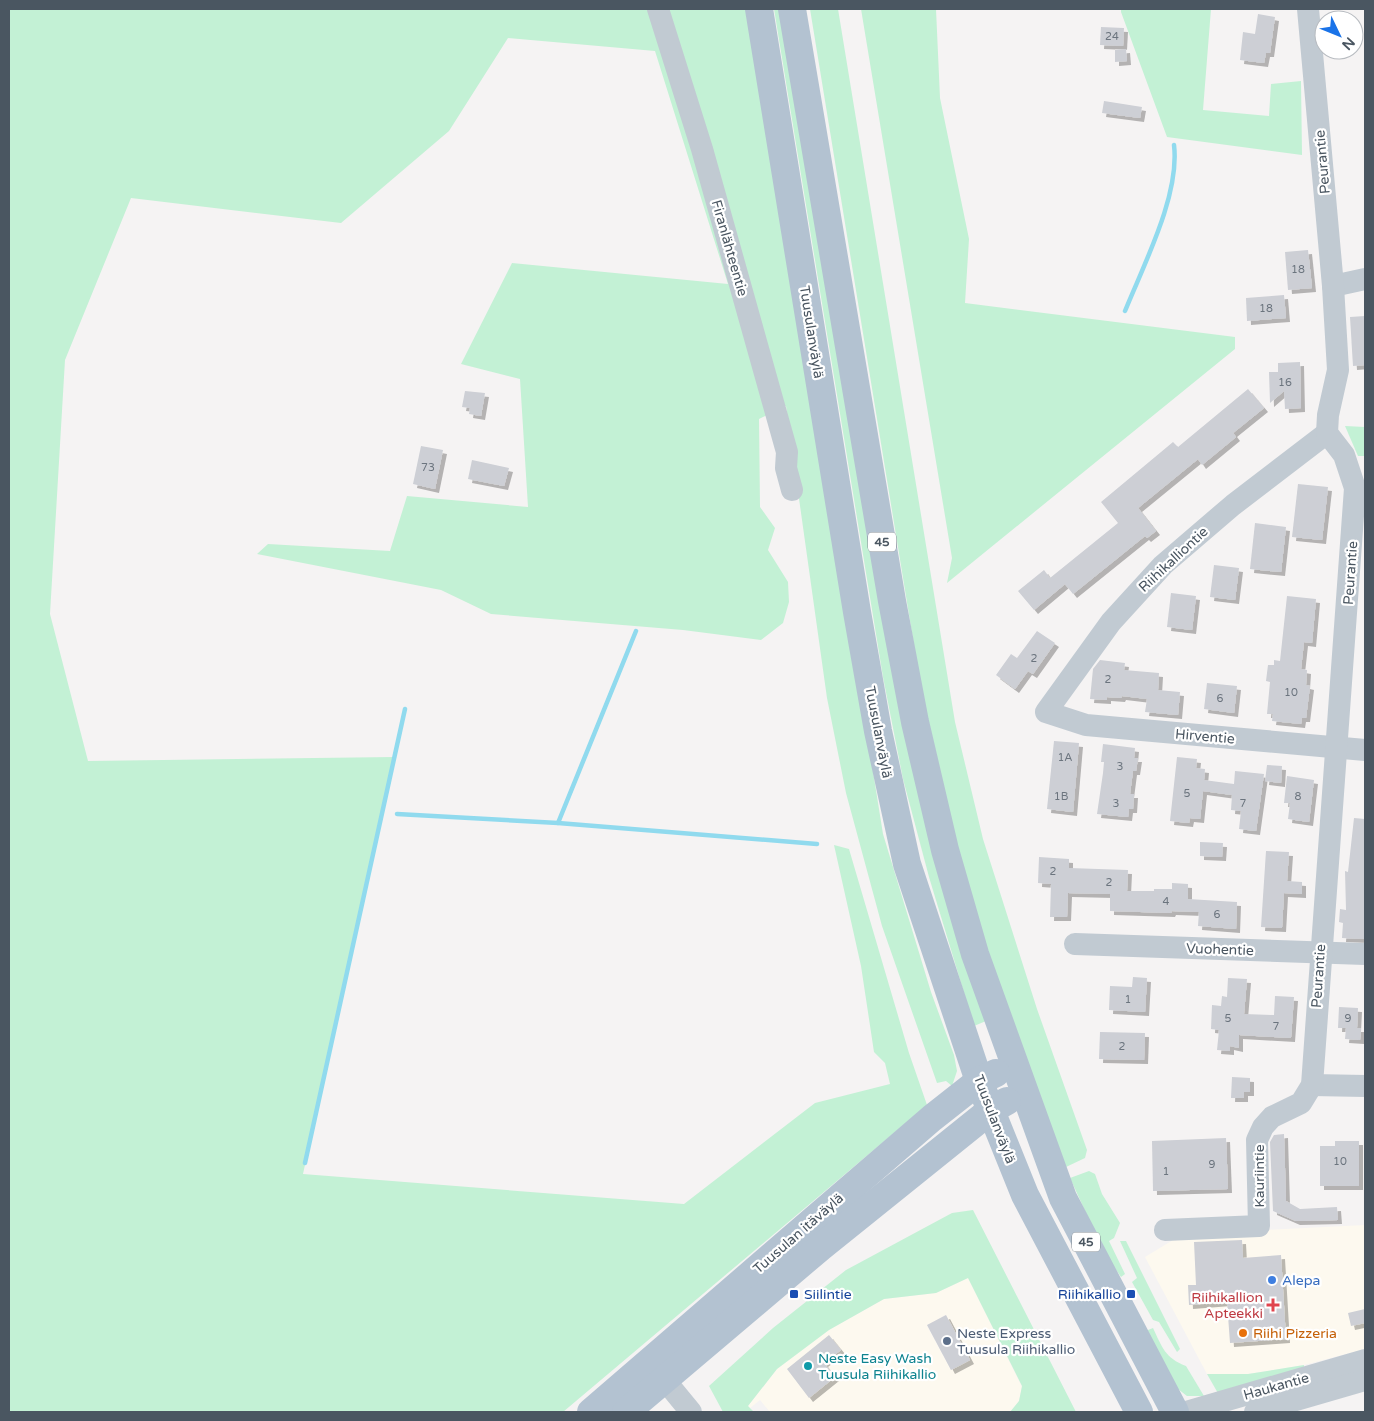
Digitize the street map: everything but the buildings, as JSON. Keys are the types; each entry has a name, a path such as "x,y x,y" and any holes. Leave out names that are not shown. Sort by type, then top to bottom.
{"main road":[{"name":"Tuusulanväylä","path":"759,9 878,731 907,864 979,1081 1025,1195 1139,1412"},
{"name":"45","path":"792,9 892,601 915,722 945,850 975,954 1013,1065 1063,1198 1175,1412"},
{"name":"Tuusulan itäväylä","path":"626,1412 657,1370 932,1118 979,1081 1013,1065"},
{"name":"Tuusulan itäväylä","path":"590,1412 657,1370 822,1246 991,1110 1023,1092"}],"street":[{"name":"Firanlähteentie","path":"658,9 702,149 787,452 786,468 792,490"},
{"name":"Peurantie","path":"1308,9 1333,286 1338,370 1328,415 1327,433 1344,455 1354,488 1349,581 1335,747 1312,1085"},
{"path":"1333,286 1365,279"},
{"name":"Riihikalliontie","path":"1046,712 1111,622 1162,565 1233,505 1327,433"},
{"name":"Hirventie","path":"1046,712 1086,725 1365,750"},
{"name":"Vuohentie","path":"1075,944 1365,954"},
{"path":"1312,1085 1365,1086"},
{"name":"Kauriintie","path":"1166,1230 1259,1226 1257,1140 1263,1127 1272,1117 1301,1103 1312,1085"},
{"name":"Haukantie","path":"1186,1412 1365,1360"},
{"path":"657,1370 691,1412"},
{"name":"Haukantie","path":"1255,1412 1365,1380"}],"shaded area":[{"path":"1365,1225 1365,1349 1304,1365 1248,1374 1207,1374 1145,1257 1183,1234"},
{"path":"968,1278 1022,1387 1019,1401 1010,1412 770,1412 760,1400 750,1408 748,1406 777,1369 829,1330 884,1299 936,1293","holes":["945,1315 970,1360 951,1370 927,1326","830,1336 840,1350 824,1363 835,1377 809,1397 787,1369"]}],"green space":[{"path":"9,9 751,9 883,834 931,992 954,1055 957,1071 952,1086 946,1081 937,1083 882,926 846,793 827,698 786,406 759,419 760,507 775,528 768,550 788,582 789,602 783,623 761,640 683,630 491,614 441,590 257,554 268,544 390,551 407,496 528,507 520,379 461,364 512,263 728,284 655,51 508,38 449,131 341,223 131,198 65,360 50,614 88,761 394,757 303,1174 684,1204 815,1103 890,1084 885,1063 874,1052 861,966 834,845 849,849 909,1053 927,1105 563,1412 9,1412"},
{"path":"774,9 785,9 986,1021 974,1026 929,877 903,779 883,677"},
{"path":"810,9 838,9 955,722 983,839 1037,1009 1087,1150 1085,1158 1066,1167 1036,1097 968,892 921,688"},
{"path":"861,9 936,9 940,98 969,239 965,303 1235,337 1235,349 947,583 952,558"},
{"path":"1121,9 1211,9 1203,110 1269,116 1271,84 1301,81 1302,155 1167,137"},
{"path":"1345,426 1365,427 1365,456 1358,456"},
{"path":"1089,1171 1095,1174 1102,1194 1120,1223 1114,1238 1109,1241 1125,1274 1121,1277 1104,1252 1070,1178"},
{"path":"973,1210 1076,1412 1010,1412 1019,1401 1022,1386 968,1278 936,1293 884,1299 829,1330 777,1369 748,1406 754,1412 723,1412 709,1386 773,1328 846,1270 952,1213"},
{"path":"1120,1241 1126,1241 1180,1349 1177,1352 1159,1322 1153,1320 1132,1282 1137,1278"},
{"path":"1153,1328 1165,1351 1173,1359 1186,1366 1204,1396 1187,1396 1178,1389 1148,1334 1148,1330"},
{"path":"1304,1365 1304,1371 1219,1395 1207,1374 1248,1374"}],"waterway":[{"path":"1125,311 1159,229 1166,207 1172,185 1174,145"},
{"path":"558,823 636,631"},
{"path":"305,1163 405,709"},
{"path":"397,814 558,823 817,844"}],"place":[{"name":"Alepa","path":"1272,1280"},
{"name":"Siilintie","path":"794,1294"},
{"name":"Riihikallio","path":"1131,1294"},
{"name":"Riihikallion Apteekki","path":"1273,1305"},
{"name":"Riihi Pizzeria","path":"1243,1333"},
{"name":"Neste Express Tuusula Riihikallio","path":"947,1341"},
{"name":"Neste Easy Wash Tuusula Riihikallio","path":"808,1366"}]}
